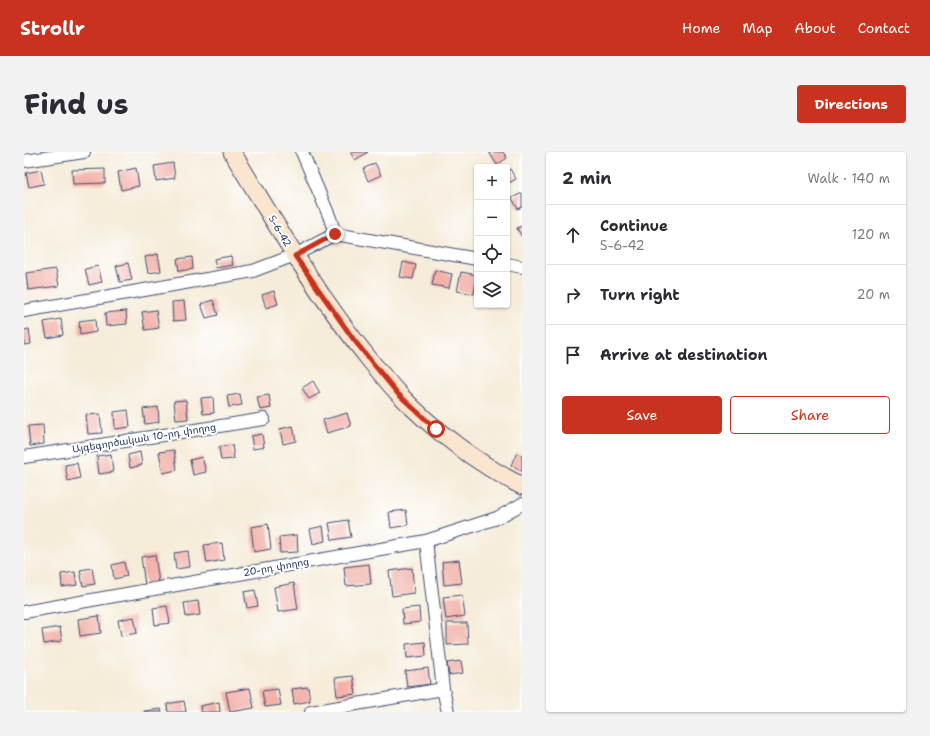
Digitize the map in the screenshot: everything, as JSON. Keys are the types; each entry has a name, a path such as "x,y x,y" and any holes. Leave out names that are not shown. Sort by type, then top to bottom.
{"main road":[{"name":"Տ-6-42","path":"232,152 295,256 354,340 398,394 436,429 487,466 522,486"}],"street":[{"path":"24,161 84,152"},
{"path":"302,152 330,218 335,234"},
{"path":"24,311 253,271 295,256 335,234 474,258"},
{"path":"510,265 522,267"},
{"name":"Այգեգործական 10-րդ փողոց","path":"24,457 264,419"},
{"name":"20-րդ փողոց","path":"24,612 426,541 497,518 522,504"},
{"path":"426,541 443,689 448,712"},
{"path":"311,712 443,689"}],"building":[{"path":"350,152 368,152 355,160"},
{"path":"489,152 503,152 507,158 496,164"},
{"path":"173,163 175,178 156,181 154,166"},
{"path":"375,163 381,175 368,181 363,169"},
{"path":"136,168 139,186 121,190 118,172"},
{"path":"105,169 105,183 73,184 72,170"},
{"path":"510,169 516,179 510,182"},
{"path":"41,170 44,184 29,187 26,173"},
{"path":"522,193 522,207 518,209 512,198"},
{"path":"522,226 522,237 517,228"},
{"path":"158,254 161,271 148,273 145,257"},
{"path":"231,256 233,265 216,268 214,259"},
{"path":"192,257 193,269 179,271 177,259"},
{"path":"403,262 416,265 413,279 400,277"},
{"path":"128,263 132,280 120,282 116,266"},
{"path":"98,266 102,282 89,285 85,269"},
{"path":"56,269 59,286 28,290 26,273"},
{"path":"435,270 452,274 449,288 432,285"},
{"path":"461,272 474,274 474,294 457,291"},
{"path":"274,291 278,304 266,308 262,295"},
{"path":"213,300 218,315 206,318 201,304"},
{"path":"184,301 186,320 173,321 172,302"},
{"path":"156,310 159,328 145,330 142,312"},
{"path":"126,311 127,324 106,326 105,313"},
{"path":"61,319 63,335 47,338 44,322"},
{"path":"95,319 96,332 80,335 79,321"},
{"path":"29,329 31,344 24,345 24,330"},
{"path":"313,381 320,393 309,399 302,388"},
{"path":"240,394 242,405 229,407 227,396"},
{"path":"269,395 271,408 260,410 257,397"},
{"path":"213,397 214,413 203,414 201,398"},
{"path":"186,400 188,419 176,420 174,401"},
{"path":"158,407 159,422 145,424 143,409"},
{"path":"128,410 130,427 115,429 114,412"},
{"path":"347,413 351,426 327,433 323,420"},
{"path":"100,414 102,433 88,434 86,415"},
{"path":"43,425 44,444 30,446 28,426"},
{"path":"293,426 296,441 283,444 280,429"},
{"path":"262,434 264,447 253,449 251,436"},
{"path":"232,445 234,459 221,460 219,447"},
{"path":"174,450 177,470 163,473 159,452"},
{"path":"140,452 142,465 130,468 128,455"},
{"path":"517,453 522,456 522,471 511,465"},
{"path":"111,454 113,472 99,474 97,456"},
{"path":"202,457 206,472 193,475 190,460"},
{"path":"77,463 80,478 68,481 65,465"},
{"path":"406,510 408,525 391,528 389,512"},
{"path":"348,520 351,537 332,540 329,523"},
{"path":"268,524 271,549 254,552 251,527"},
{"path":"323,526 325,541 313,544 310,529"},
{"path":"297,535 298,552 280,553 279,537"},
{"path":"222,543 224,560 207,563 204,545"},
{"path":"188,551 190,567 176,569 174,553"},
{"path":"155,555 159,583 145,585 141,557"},
{"path":"459,560 462,583 444,585 442,562"},
{"path":"124,562 127,576 114,579 112,565"},
{"path":"369,564 371,584 346,586 344,567"},
{"path":"92,568 95,584 83,586 80,570"},
{"path":"412,568 414,593 392,596 389,571"},
{"path":"75,572 77,585 62,587 61,574"},
{"path":"294,583 298,609 278,612 274,587"},
{"path":"255,590 258,606 247,608 244,592"},
{"path":"462,595 465,616 446,619 443,597"},
{"path":"198,601 200,615 186,617 184,603"},
{"path":"167,606 170,623 155,625 153,608"},
{"path":"419,607 420,622 403,624 402,609"},
{"path":"99,616 101,633 80,636 78,619"},
{"path":"134,617 137,633 121,636 118,620"},
{"path":"447,623 467,623 468,644 447,645"},
{"path":"60,627 62,641 44,644 42,630"},
{"path":"425,642 426,656 407,658 406,644"},
{"path":"461,661 463,673 449,675 447,663"},
{"path":"428,668 430,684 407,687 405,671"},
{"path":"353,676 356,694 337,696 335,678"},
{"path":"308,687 310,701 294,704 292,689"},
{"path":"250,688 254,708 230,712 226,692"},
{"path":"278,689 281,705 265,707 262,691"},
{"path":"184,701 186,712 168,712 167,704"},
{"path":"219,702 220,712 201,712 200,706"},
{"path":"161,709 162,712 144,712 144,711"}],"route":[{"path":"335,234 295,256 354,340 398,394 436,429"}]}
